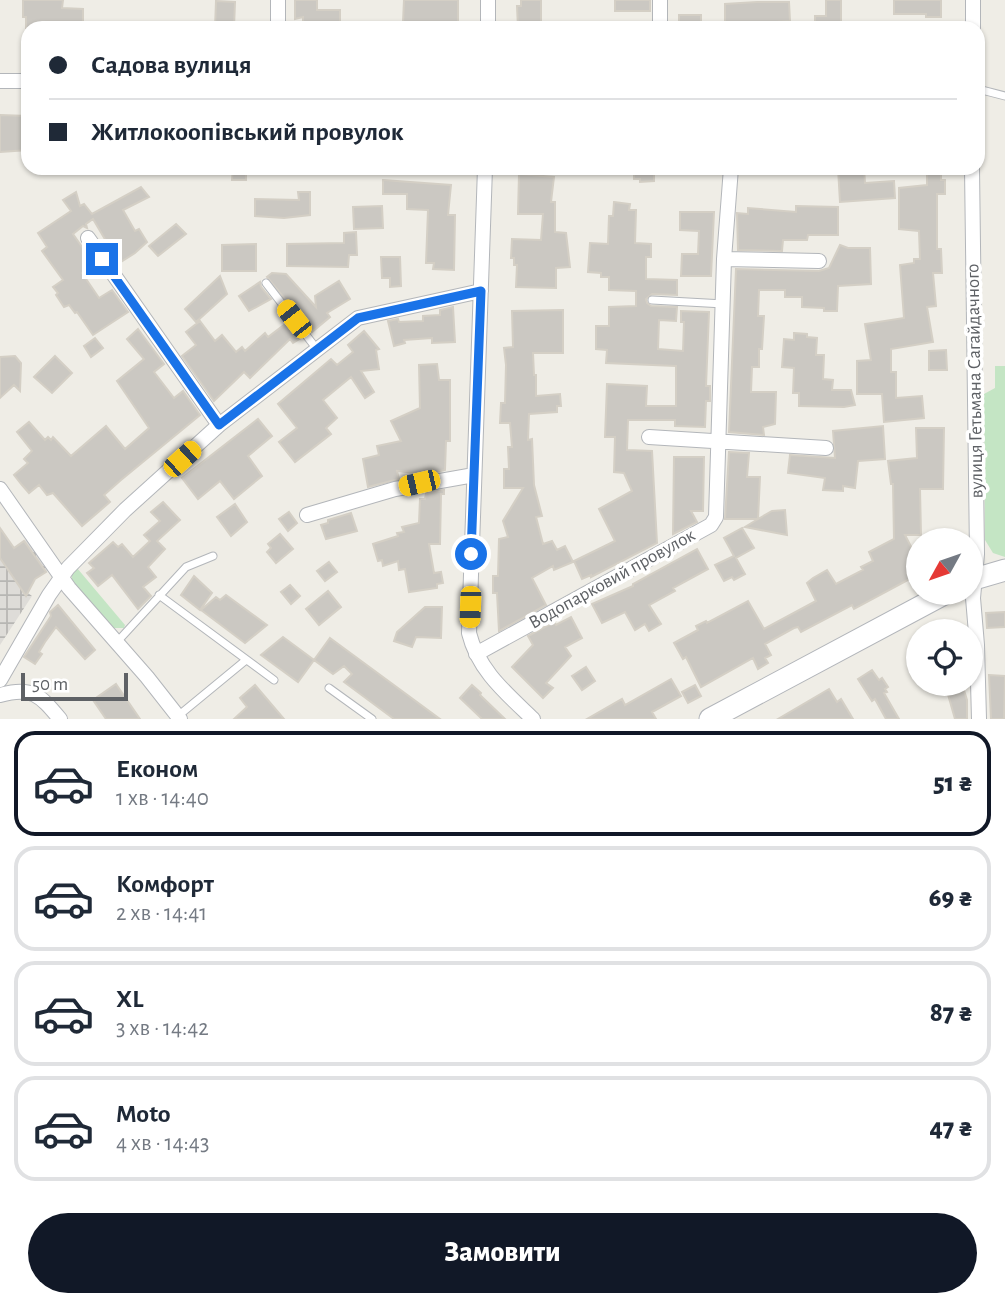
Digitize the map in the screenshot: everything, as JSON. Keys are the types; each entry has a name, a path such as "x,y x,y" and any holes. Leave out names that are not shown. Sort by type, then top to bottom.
{"main road":[{"path":"984,576 1005,570"},
{"path":"710,719 922,606"}],"street":[{"path":"278,0 278,21"},
{"path":"488,0 488,21"},
{"path":"660,0 660,21"},
{"path":"973,0 973,21"},
{"path":"0,81 21,81"},
{"path":"485,175 469,633 476,654 494,681 533,719"},
{"name":"Водопарковий провулок","path":"476,654 711,525 716,517 724,259 730,175"},
{"name":"вулиця Гетьмана Сагайдачного","path":"972,175 977,528"},
{"path":"88,238 219,425"},
{"path":"724,259 819,261"},
{"path":"0,680 61,577 79,555 219,425 358,318 481,291"},
{"path":"649,437 827,448"},
{"path":"307,515 395,489 474,475"},
{"path":"0,489 61,577 179,718"},
{"name":"вулиця Гетьмана Сагайдачного","path":"974,606 979,719"},
{"path":"0,695 21,690 34,692 60,719"}],"lane":[{"path":"985,91 1005,96"},
{"path":"266,283 316,348"},
{"path":"652,300 724,304"},
{"path":"117,642 186,567 213,556"},
{"path":"159,595 274,680"},
{"path":"179,718 246,660"},
{"path":"330,688 372,719"}],"shaded area":[{"path":"0,528 14,548 29,538 51,569 35,579 28,593 32,596 0,645"}],"green space":[{"path":"995,366 1005,366 1005,557 993,553 985,540 984,394 995,388"},
{"path":"77,568 125,625 124,628 108,625 72,582 72,573"}],"building":[{"path":"23,0 63,0 62,8 83,9 83,21 26,21 26,17 23,17"},
{"path":"295,0 317,0 317,10 340,10 340,21 303,21 303,17 295,19"},
{"path":"404,0 458,0 458,21 403,21"},
{"path":"521,0 541,0 541,21 518,21 517,6 521,6"},
{"path":"615,0 650,0 650,11 615,11"},
{"path":"826,0 841,0 841,21 815,21 815,16 826,16"},
{"path":"894,0 941,0 941,17 894,14"},
{"path":"216,1 235,2 234,21 215,21"},
{"path":"789,2 790,21 725,21 725,4"},
{"path":"679,15 701,15 701,21 679,21"},
{"path":"0,115 21,116 21,150 0,152"},
{"path":"232,175 246,175 246,180 232,180"},
{"path":"519,175 554,177 551,202 555,202 555,232 566,233 570,267 556,268 556,288 516,287 517,265 514,265 514,258 511,258 512,239 541,240 543,214 518,214"},
{"path":"634,175 654,175 654,181 640,182 640,179 634,179"},
{"path":"838,175 864,175 865,183 894,181 895,198 840,202"},
{"path":"927,175 941,175 941,180 945,180 945,194 937,194 937,249 941,249 942,273 933,273 936,306 927,307 933,342 891,349 891,372 896,372 896,398 922,396 924,418 884,422 882,394 857,394 857,361 871,360 865,324 904,318 900,265 914,263 914,259 920,259 919,231 899,229 899,188 927,185"},
{"path":"383,180 451,185 448,215 455,215 454,270 433,269 434,263 426,263 428,210 407,209 407,194 383,194"},
{"path":"141,187 149,197 123,210 135,231 139,229 147,242 135,253 119,263 93,219 86,224 87,228 83,226 73,234 94,264 82,273 99,298 112,290 128,312 93,335 77,312 69,305 64,307 56,295 58,293 53,287 63,280 42,251 47,247 38,233 71,211 63,200 76,192 80,206 84,204 92,214"},
{"path":"298,192 310,192 310,215 284,218 255,216 255,199 299,200"},
{"path":"614,202 630,204 629,210 636,210 635,243 651,244 651,257 646,257 646,279 677,280 677,295 652,294 646,299 651,306 677,307 676,321 659,320 658,349 683,351 684,322 681,322 681,311 709,312 706,386 710,386 710,401 706,401 705,427 675,426 675,420 628,420 627,450 652,451 657,543 582,579 574,561 615,541 599,509 632,491 624,473 614,472 615,437 605,437 607,384 647,386 646,406 676,406 676,366 606,363 607,350 596,349 596,326 609,326 609,307 636,306 636,291 609,290 609,277 588,272 590,243 608,244 609,216 613,216"},
{"path":"382,206 383,228 354,229 353,207"},
{"path":"796,206 838,207 838,235 808,235 807,240 783,240 782,251 738,250 737,213 748,214 748,208 796,212"},
{"path":"680,212 714,212 711,276 681,276 682,254 698,254 699,231 680,230"},
{"path":"176,224 186,234 158,256 149,246"},
{"path":"356,232 357,255 349,255 348,267 287,266 287,244 344,243 344,233"},
{"path":"256,244 256,271 222,271 222,245"},
{"path":"840,245 848,248 870,248 871,284 838,286 837,311 802,307 802,297 785,297 785,290 759,290 758,316 764,316 762,349 759,349 759,367 752,367 751,392 776,392 775,424 763,427 764,435 729,432 736,269 819,271 829,268"},
{"path":"381,257 400,257 401,286 390,287 390,278 382,278"},
{"path":"272,273 286,274 316,307 315,296 339,281 350,299 327,313 330,317 312,332 267,277"},
{"path":"220,276 227,294 196,322 185,309"},
{"path":"260,282 271,299 249,311 239,296"},
{"path":"453,307 455,342 432,343 432,338 404,340 405,343 394,346 388,321 423,321 423,316 440,315 440,310"},
{"path":"563,310 563,353 533,353 536,396 560,394 561,406 557,406 557,412 529,414 528,440 532,439 534,485 542,516 536,517 543,544 552,541 557,550 565,546 573,562 554,570 553,566 532,578 546,605 499,631 497,593 493,593 493,576 498,576 499,539 508,537 503,521 523,488 504,488 504,469 509,469 508,447 512,447 510,423 500,423 501,403 505,403 504,348 513,347 512,311"},
{"path":"200,321 215,341 222,335 236,352 242,347 245,351 265,333 268,337 288,322 301,338 293,343 290,339 250,378 244,372 214,401 182,356 196,345 186,332"},
{"path":"138,329 164,364 154,372 174,398 183,391 200,415 104,495 110,502 82,526 53,493 47,495 39,485 29,493 14,475 28,463 24,459 32,451 17,432 29,422 45,440 48,437 51,440 53,437 71,456 106,426 125,449 149,428 117,381 144,359 127,339"},
{"path":"364,331 379,349 376,350 379,369 361,371 374,392 365,398 351,377 323,400 337,418 326,428 331,434 295,462 279,442 297,428 278,404 331,359 337,365 353,352 348,345"},
{"path":"794,333 817,338 816,355 824,355 823,379 833,380 832,390 851,390 855,405 799,406 799,393 793,393 794,368 782,367 784,339 794,340"},
{"path":"95,338 103,348 91,357 84,346"},
{"path":"946,350 947,370 929,370 929,351"},
{"path":"15,356 21,363 20,391 14,385 0,398 0,357"},
{"path":"55,356 72,373 52,393 34,377"},
{"path":"437,364 439,380 450,380 450,441 446,441 445,470 426,474 397,471 399,479 368,487 363,459 379,455 377,446 401,441 391,421 420,408 419,365"},
{"path":"258,419 272,436 248,456 262,476 234,499 220,481 198,499 182,478"},
{"path":"883,426 885,459 858,461 855,488 843,486 843,491 823,490 825,478 788,473 790,455 835,458 833,431"},
{"path":"916,428 944,428 943,489 920,489 921,528 906,528 906,581 854,609 852,605 801,632 798,627 794,628 765,644 771,655 765,658 768,663 758,669 753,658 701,687 686,657 683,659 674,643 698,630 696,626 748,601 764,629 816,601 807,583 813,578 827,570 836,584 863,570 861,567 873,561 869,552 894,539 893,484 888,461 917,458"},
{"path":"729,452 749,453 747,477 760,477 758,519 725,519"},
{"path":"674,457 704,457 703,511 691,511 697,522 673,534"},
{"path":"444,490 444,494 441,494 440,544 429,544 434,573 441,572 443,583 437,584 437,588 409,592 405,569 399,570 398,561 383,566 382,560 378,561 373,544 398,536 397,533 404,532 402,527 419,523 420,499 425,499 426,493"},
{"path":"163,502 180,520 157,541 165,549 148,567 156,577 143,587 151,596 138,609 112,575 98,586 87,573 94,568 89,563 113,542 118,547 122,544 133,557 150,541 144,535 160,521 151,512"},
{"path":"235,504 247,522 231,536 217,517"},
{"path":"785,510 787,535 745,527 772,511"},
{"path":"289,512 297,523 288,531 279,519"},
{"path":"351,513 357,531 326,539 321,525"},
{"path":"0,528 14,548 24,541 46,572 35,579 26,596 0,558"},
{"path":"742,528 754,548 736,558 745,574 734,580 732,577 724,581 715,565 734,556 724,538"},
{"path":"280,534 293,549 276,563 267,552 271,548 268,544"},
{"path":"697,549 708,569 649,605 661,624 649,631 645,624 635,630 625,612 602,623 592,604 633,586"},
{"path":"329,562 337,572 325,581 317,571"},
{"path":"194,576 212,593 200,610 181,595"},
{"path":"290,585 300,596 291,604 281,592"},
{"path":"328,591 341,607 319,625 306,609"},
{"path":"226,595 267,625 245,643 201,610 216,597 220,600"},
{"path":"58,605 95,650 85,659 56,627 39,652 42,654 35,664 24,657 51,616 50,612"},
{"path":"425,607 442,607 441,638 416,637 412,647 394,641 397,632"},
{"path":"1005,612 1005,627 987,628 986,613"},
{"path":"571,617 582,638 565,647 571,656 546,683 553,688 543,698 512,667 533,645 528,636 554,622 556,625"},
{"path":"283,637 314,660 298,682 261,655"},
{"path":"330,638 440,719 394,719 344,682 352,674 344,666 333,674 314,660"},
{"path":"586,667 595,681 582,690 572,676"},
{"path":"872,670 888,687 884,693 899,719 886,719 875,699 872,701 858,679"},
{"path":"989,675 1005,676 1004,719 991,719"},
{"path":"671,679 681,696 652,712 656,719 587,719 622,699 625,705"},
{"path":"116,684 140,719 106,719 93,700"},
{"path":"255,685 284,719 234,719 247,707 240,698"},
{"path":"472,685 505,719 482,719 460,698"},
{"path":"695,685 701,696 688,703 682,692"},
{"path":"829,689 837,702 841,699 853,719 778,719"},
{"path":"948,696 966,696 967,719 955,719"}],"route":[{"path":"102,259 219,425 358,318 481,291 471,554"}]}
